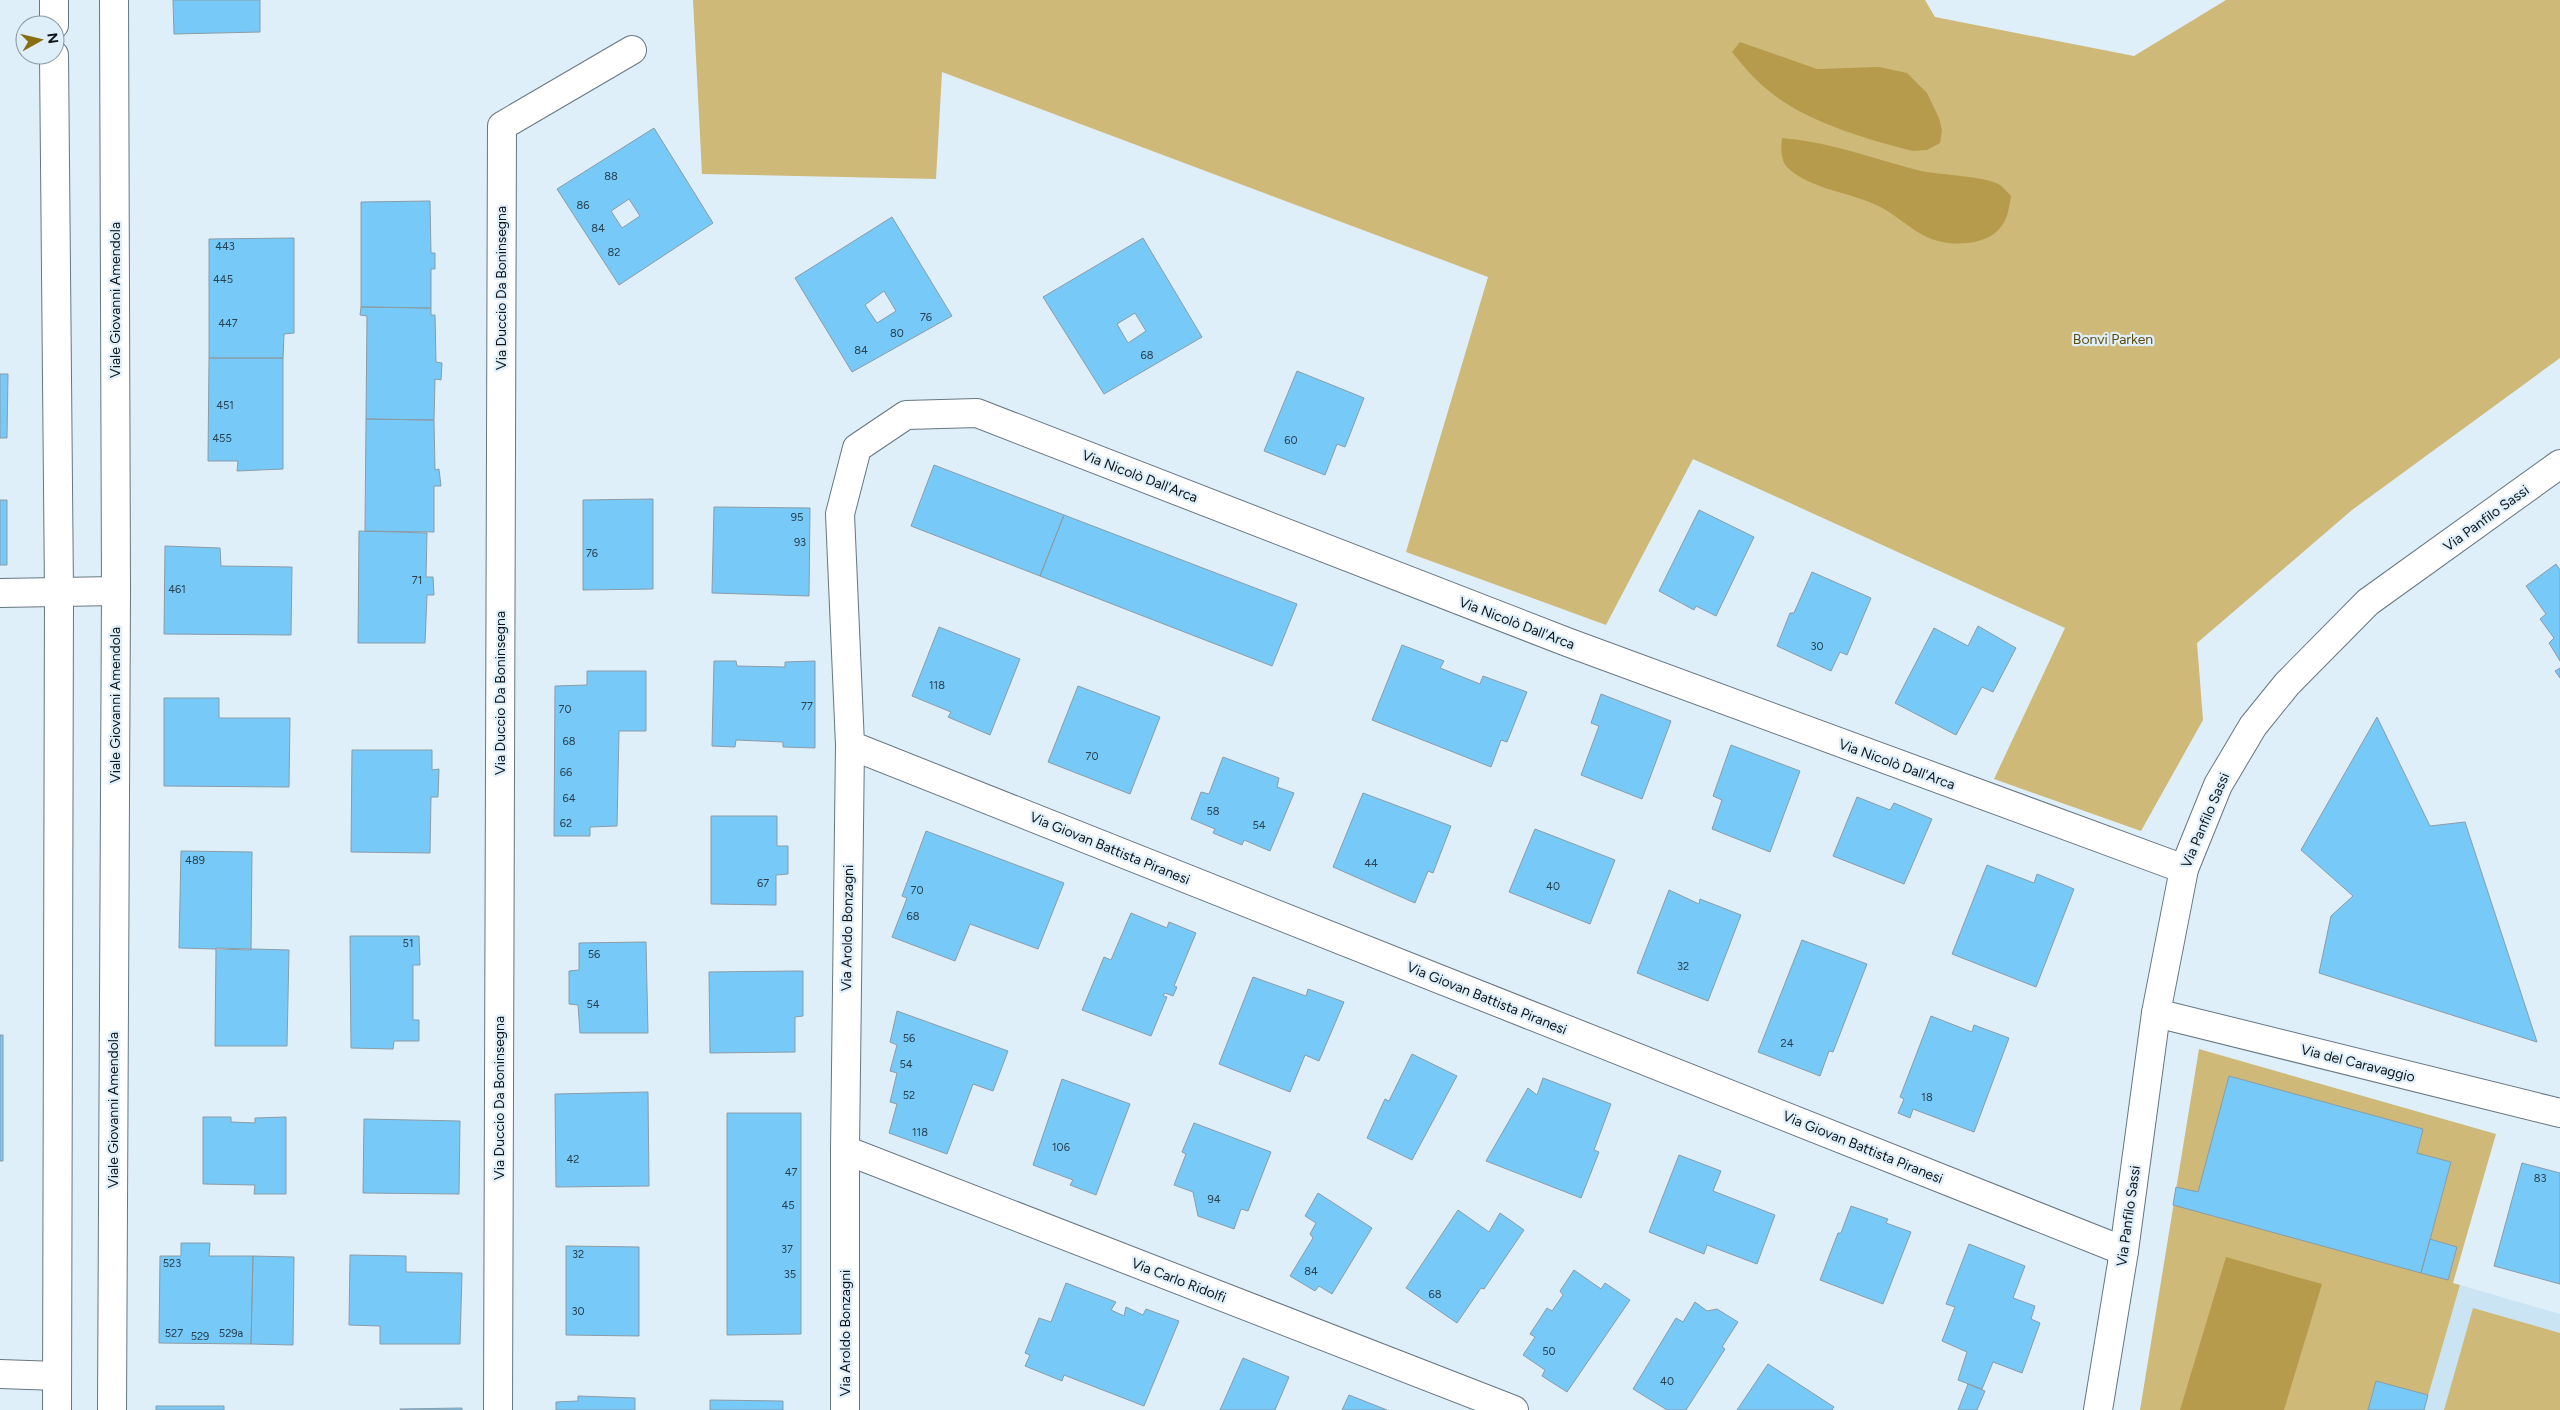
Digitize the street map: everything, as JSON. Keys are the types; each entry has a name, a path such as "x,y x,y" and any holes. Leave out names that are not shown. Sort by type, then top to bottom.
{"street":[{"path":"54,0 54,15"},
{"name":"Viale Giovanni Amendola","path":"112,1410 116,591 114,0"},
{"name":"Via Duccio Da Boninsegna","path":"498,1410 502,126 632,50"},
{"path":"54,65 59,593 57,1410"},
{"name":"Via Nicolò Dall'Arca","path":"857,448 906,415 977,413 1567,642 2184,869"},
{"name":"Via Aroldo Bonzagni","path":"845,1410 845,1150 850,745 840,514 857,448"},
{"name":"Via Panfilo Sassi","path":"2098,1410 2124,1251 2156,1013 2184,869 2218,784 2253,726 2286,684 2368,602 2560,464"},
{"path":"0,593 116,591"},
{"name":"Via Giovan Battista Piranesi","path":"850,745 2124,1251"},
{"name":"Via del Caravaggio","path":"2156,1013 2555,1107"},
{"name":"Via Carlo Ridolfi","path":"845,1150 1514,1410"},
{"path":"0,1374 58,1376"}],"shaded area":[{"path":"1740,42 1817,69 1879,67 1907,73 1927,93 1939,118 1942,130 1940,143 1927,150 1913,151 1837,128 1800,111 1783,102 1745,68 1732,52"},
{"path":"1782,138 1834,147 1917,170 1993,182 2000,185 2011,196 2009,209 2000,228 1986,238 1957,244 1937,241 1922,235 1881,207 1817,185 1796,174 1787,167 1783,160"},
{"path":"2226,1257 2322,1284 2284,1410 2180,1410"},
{"path":"2460,1285 2560,1314 2560,1410 2424,1410"}],"green space":[{"name":"Bonvi Parken","path":"693,0 1925,0 1935,17 2134,56 2226,0 2560,0 2560,358 2352,510 2197,643 2203,720 2141,831 1994,779 2065,628 1693,459 1606,625 1406,552 1488,277 942,72 936,179 702,174"},
{"path":"2199,1049 2496,1134 2453,1283 2460,1285 2424,1410 2140,1410"},
{"path":"2473,1308 2560,1333 2560,1410 2444,1410"}],"building":[{"path":"173,0 260,0 260,32 174,34"},
{"path":"654,128 713,223 619,285 557,189","holes":["629,199 640,216 622,228 611,211"]},
{"path":"430,201 431,253 435,253 435,269 431,269 431,308 361,307 361,202"},
{"path":"892,217 952,316 852,372 795,278","holes":["884,291 896,311 877,323 865,305"]},
{"path":"294,238 294,333 284,334 283,358 209,358 209,239"},
{"path":"1143,238 1202,337 1104,394 1043,297","holes":["1135,313 1146,331 1128,343 1117,324"]},
{"path":"361,307 431,308 431,315 435,315 436,362 442,363 441,380 435,379 434,420 366,419 367,316 360,315"},
{"path":"209,358 283,358 283,469 237,471 238,461 208,461"},
{"path":"1297,371 1364,398 1345,447 1337,444 1325,475 1264,451"},
{"path":"0,374 8,374 7,438 0,438"},
{"path":"366,419 434,420 435,470 439,469 441,486 434,486 434,532 365,531"},
{"path":"934,465 1064,515 1040,576 911,526"},
{"path":"653,499 653,589 583,590 583,500"},
{"path":"0,500 7,500 7,565 0,565"},
{"path":"714,507 810,508 809,596 712,593"},
{"path":"1699,510 1754,537 1716,616 1696,606 1694,610 1659,591"},
{"path":"1064,515 1297,604 1272,666 1040,576"},
{"path":"359,531 427,533 426,577 433,577 434,595 427,595 425,643 358,643"},
{"path":"165,546 220,548 221,566 292,567 291,635 164,634"},
{"path":"2556,564 2560,570 2560,661 2549,643 2554,638 2540,619 2546,614 2526,586"},
{"path":"1812,572 1871,598 1847,655 1840,652 1831,671 1777,646 1790,613 1794,613"},
{"path":"1978,626 2016,648 1993,692 1982,687 1956,735 1895,703 1934,628 1968,646"},
{"path":"939,627 1020,659 990,735 948,717 951,712 912,696"},
{"path":"1402,645 1444,661 1440,668 1480,684 1483,676 1527,692 1507,742 1501,740 1491,767 1372,720"},
{"path":"714,661 736,661 737,666 785,667 785,662 815,661 815,748 783,747 783,742 736,740 735,747 712,746"},
{"path":"2560,668 2560,678 2555,671"},
{"path":"587,671 646,671 646,731 619,731 617,826 590,827 590,836 554,836 555,686 587,685"},
{"path":"1078,686 1160,717 1130,794 1048,762"},
{"path":"1601,694 1671,721 1642,799 1581,775 1599,726 1591,723"},
{"path":"164,698 219,698 219,718 290,718 289,787 164,786"},
{"path":"2377,717 2430,826 2465,822 2537,1042 2319,973 2331,916 2353,896 2301,850"},
{"path":"1731,745 1800,771 1770,852 1712,829 1722,800 1713,796"},
{"path":"352,750 432,750 432,770 439,769 438,797 431,797 430,853 351,852"},
{"path":"1223,757 1279,778 1277,787 1294,793 1270,851 1244,840 1242,845 1213,833 1215,829 1191,819 1201,792 1209,794"},
{"path":"1363,793 1451,826 1433,873 1428,871 1415,903 1333,867"},
{"path":"1857,797 1890,810 1894,803 1932,819 1904,884 1833,856"},
{"path":"711,816 777,816 777,846 788,846 788,874 776,875 776,905 711,904"},
{"path":"1535,829 1615,860 1590,924 1509,892"},
{"path":"926,831 1064,883 1038,949 970,924 955,961 892,937 907,898 902,896"},
{"path":"181,851 252,852 251,950 179,948"},
{"path":"1987,865 2034,883 2037,874 2074,889 2036,987 1952,954"},
{"path":"1669,890 1699,904 1700,899 1741,915 1708,1001 1637,973"},
{"path":"1131,913 1167,928 1169,922 1196,933 1174,986 1177,987 1173,996 1165,993 1163,996 1167,997 1151,1036 1082,1010 1104,957 1111,960"},
{"path":"350,936 419,936 420,965 413,965 413,1020 419,1020 419,1041 394,1041 393,1049 351,1048"},
{"path":"1802,940 1867,964 1833,1052 1829,1051 1820,1076 1758,1052"},
{"path":"646,942 648,1033 580,1033 578,1005 569,1004 569,971 579,970 579,943"},
{"path":"216,948 289,950 287,1046 215,1046"},
{"path":"803,971 803,1016 795,1017 795,1052 710,1053 709,972"},
{"path":"1253,977 1306,996 1308,989 1344,1002 1319,1061 1305,1055 1290,1092 1219,1064"},
{"path":"897,1011 1008,1051 993,1091 973,1084 947,1154 889,1133 897,1104 890,1102 897,1073 890,1071 897,1045 890,1042"},
{"path":"1931,1016 1972,1032 1974,1025 2009,1038 1974,1132 1913,1109 1910,1118 1898,1113 1904,1099 1900,1097"},
{"path":"0,1035 3,1035 3,1161 0,1161"},
{"path":"1412,1054 1457,1076 1412,1160 1367,1138 1385,1099 1389,1101"},
{"path":"2229,1076 2423,1129 2417,1153 2451,1162 2421,1273 2173,1205 2176,1187 2198,1192"},
{"path":"1543,1078 1611,1104 1594,1150 1599,1152 1581,1198 1486,1161 1528,1088 1537,1095"},
{"path":"1062,1079 1130,1104 1096,1195 1070,1185 1073,1180 1033,1165"},
{"path":"648,1092 649,1186 556,1187 555,1094"},
{"path":"727,1113 801,1113 801,1334 727,1335"},
{"path":"203,1117 231,1117 231,1122 255,1123 255,1118 286,1117 286,1194 254,1194 255,1185 203,1184"},
{"path":"364,1119 460,1121 459,1194 363,1193"},
{"path":"1194,1123 1271,1152 1248,1211 1241,1209 1234,1229 1198,1216 1193,1192 1174,1185 1186,1154 1182,1152"},
{"path":"1679,1155 1721,1171 1713,1191 1775,1215 1757,1264 1707,1245 1704,1254 1649,1232"},
{"path":"2522,1163 2560,1173 2560,1284 2494,1266"},
{"path":"1318,1193 1372,1228 1332,1294 1319,1286 1315,1291 1290,1276 1313,1238 1310,1234 1316,1223 1305,1216"},
{"path":"1851,1206 1888,1219 1886,1223 1911,1232 1883,1304 1820,1280 1838,1233 1841,1233"},
{"path":"1458,1210 1489,1232 1500,1213 1524,1230 1484,1289 1481,1288 1457,1323 1406,1288"},
{"path":"2430,1239 2457,1247 2448,1280 2421,1273"},
{"path":"181,1243 210,1243 209,1256 253,1256 251,1344 159,1343 160,1256 181,1256"},
{"path":"1969,1244 2025,1266 2013,1298 2035,1306 2031,1319 2040,1323 2022,1373 1993,1362 1982,1389 1958,1380 1967,1352 1942,1341 1955,1307 1946,1304"},
{"path":"566,1246 639,1247 639,1336 566,1335"},
{"path":"350,1255 406,1256 406,1272 462,1273 460,1344 380,1344 380,1326 349,1325"},
{"path":"253,1256 294,1257 293,1345 251,1344"},
{"path":"1574,1270 1601,1289 1605,1283 1630,1300 1567,1392 1542,1376 1545,1370 1523,1355 1535,1337 1530,1334 1547,1308 1552,1311 1563,1295 1560,1291"},
{"path":"1066,1283 1116,1302 1111,1310 1124,1316 1126,1307 1143,1315 1146,1309 1179,1321 1144,1406 1064,1375 1062,1381 1025,1366 1030,1355 1025,1353 1039,1318 1051,1322"},
{"path":"1695,1302 1707,1311 1717,1309 1738,1322 1722,1347 1725,1349 1686,1410 1667,1410 1633,1389 1676,1318 1683,1322"},
{"path":"1243,1358 1289,1377 1275,1410 1220,1410"},
{"path":"1768,1364 1834,1407 1832,1410 1737,1410"},
{"path":"2376,1381 2428,1395 2424,1410 2368,1410"},
{"path":"1968,1384 1985,1391 1977,1410 1958,1410"},
{"path":"1349,1395 1387,1410 1342,1410"},
{"path":"578,1396 635,1398 635,1410 556,1410 556,1402 578,1401"},
{"path":"710,1400 783,1401 783,1410 710,1410"},
{"path":"156,1406 224,1406 224,1410 156,1410"},
{"path":"462,1408 462,1410 400,1410 400,1409"}]}
